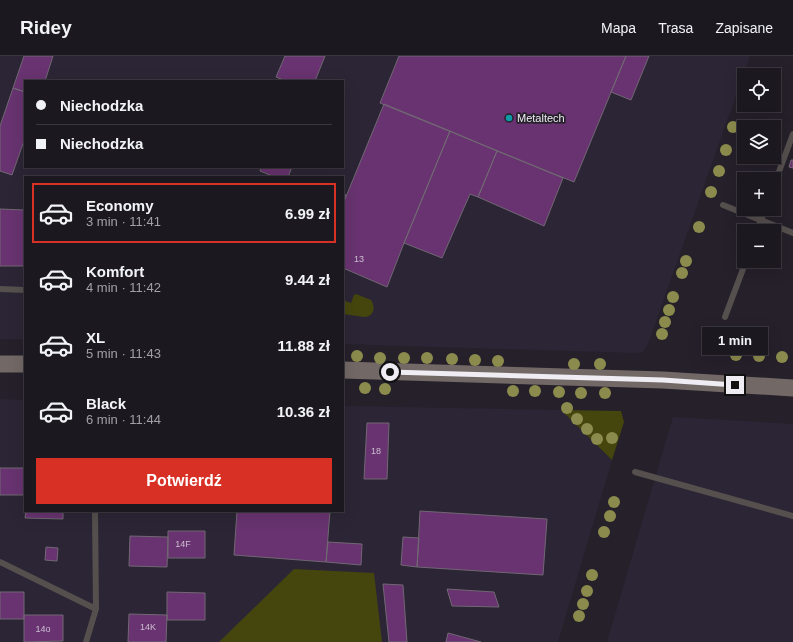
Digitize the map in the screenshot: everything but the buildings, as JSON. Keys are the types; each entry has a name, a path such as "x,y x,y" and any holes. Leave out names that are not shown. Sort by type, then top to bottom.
{"street":[{"path":"0,364 24,364"},
{"path":"344,370 663,380 793,388"}],"lane":[{"path":"779,172 793,134"},
{"path":"723,206 793,233"},
{"path":"760,224 762,216"},
{"path":"725,317 743,268"},
{"path":"0,289 24,290"},
{"path":"635,472 793,516"},
{"path":"86,642 96,609 94,512"},
{"path":"0,562 96,609"}],"shaded area":[{"path":"0,56 750,56 746,68 737,68 737,93 648,344 643,352 635,353 344,344 344,176 24,176 24,339 0,339"},
{"path":"356,294 371,300 374,308 370,315 364,317 344,314 344,300 351,303 354,295"},
{"path":"0,399 24,400 24,512 344,512 344,406 561,410 612,460 558,642 0,642"},
{"path":"561,410 621,411 624,422 612,460"},
{"path":"673,417 793,424 793,642 607,642"},
{"path":"294,569 374,573 382,642 219,642"}],"place":[{"name":"Metaltech","path":"509,118"}],"route":[{"path":"390,372 663,380 735,385"}]}
